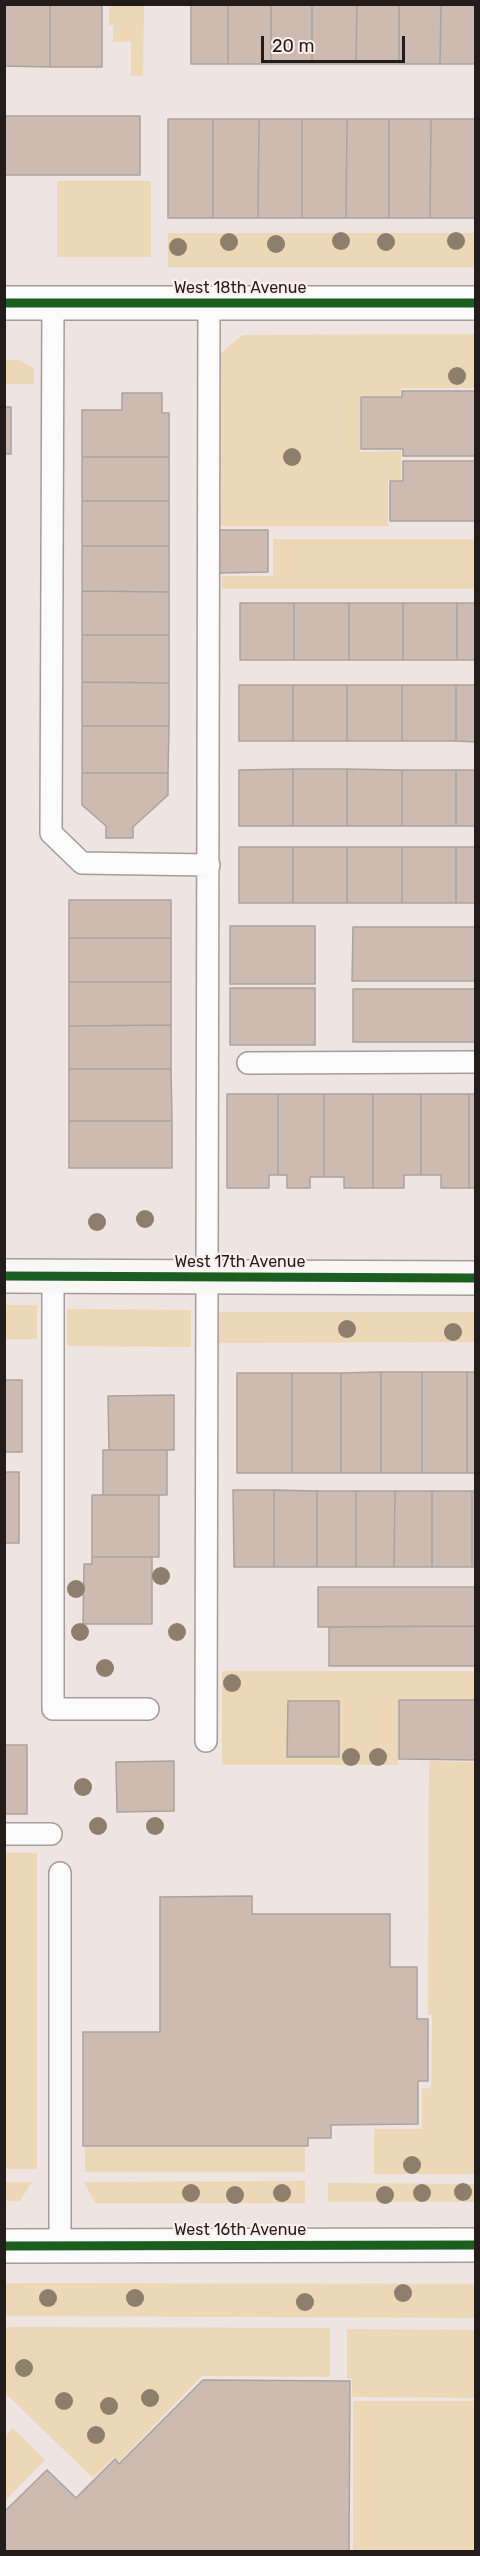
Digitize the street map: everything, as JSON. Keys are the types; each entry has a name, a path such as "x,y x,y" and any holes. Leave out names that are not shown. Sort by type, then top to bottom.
{"street":[{"name":"West 18th Avenue","path":"4,303 476,303"},
{"name":"West 17th Avenue","path":"4,1276 476,1278"},
{"name":"West 16th Avenue","path":"4,2246 476,2245"}],"lane":[{"path":"53,303 51,833 82,863 209,865"},
{"path":"206,1741 209,303"},
{"path":"248,1063 476,1062"},
{"path":"53,1276 53,1708 148,1708"},
{"path":"4,1834 51,1834"},
{"path":"60,1873 60,2246"}],"shaded area":[{"path":"109,5 144,5 143,76 131,76 131,42 113,42 113,25 109,25"},
{"path":"57,181 151,181 151,257 57,257"},
{"path":"168,233 475,233 475,267 168,267"},
{"path":"475,334 475,388 401,388 400,396 360,396 360,452 401,451 401,480 388,480 388,526 219,526 218,355 243,335"},
{"path":"5,360 19,360 34,368 34,384 5,384"},
{"path":"273,539 475,539 475,589 222,589 222,576 273,576"},
{"path":"5,1305 37,1305 37,1339 5,1339"},
{"path":"67,1309 191,1310 191,1347 67,1346"},
{"path":"216,1312 475,1312 475,1342 216,1343"},
{"path":"222,1671 475,1671 475,1699 398,1699 398,1765 222,1765"},
{"path":"429,1761 475,1762 475,2174 374,2174 374,2129 422,2129 422,2089 431,2088 432,2015 428,2014"},
{"path":"5,1853 37,1853 37,2169 5,2169"},
{"path":"85,2147 305,2147 305,2172 85,2172"},
{"path":"305,2181 305,2203 95,2203 84,2182"},
{"path":"4,2182 32,2182 20,2201 5,2201"},
{"path":"328,2183 475,2184 475,2202 328,2202"},
{"path":"4,2283 475,2284 475,2318 5,2316"},
{"path":"5,2327 330,2328 330,2377 202,2376 119,2462 114,2457 93,2478 5,2393"},
{"path":"347,2329 475,2330 475,2398 352,2397 352,2379 347,2378"},
{"path":"353,2401 475,2401 475,2551 353,2551"},
{"path":"13,2428 45,2460 5,2501 5,2437"}],"building":[{"path":"4,4 50,4 50,67 4,66"},
{"path":"50,4 102,4 102,67 50,67"},
{"path":"191,4 228,4 228,64 191,64"},
{"path":"228,4 271,4 271,64 228,64"},
{"path":"271,4 312,4 312,64 271,64"},
{"path":"312,4 357,4 356,64 312,64"},
{"path":"357,4 399,4 399,64 356,64"},
{"path":"399,4 441,4 440,64 399,64"},
{"path":"441,4 476,4 476,64 440,64"},
{"path":"4,116 140,116 140,175 4,175"},
{"path":"168,119 213,119 213,218 168,218"},
{"path":"213,119 259,119 258,218 213,218"},
{"path":"259,119 302,119 302,218 258,218"},
{"path":"302,119 347,119 346,218 302,218"},
{"path":"347,119 389,119 389,218 346,218"},
{"path":"389,119 431,119 430,218 389,218"},
{"path":"431,119 476,119 476,218 430,218"},
{"path":"402,391 476,391 476,456 403,456 403,449 361,449 361,397 402,397"},
{"path":"122,393 162,393 162,413 169,413 169,457 82,457 82,410 122,410"},
{"path":"4,407 11,407 11,454 4,454"},
{"path":"82,457 169,457 169,501 82,501"},
{"path":"403,461 476,461 476,521 390,521 390,481 403,481"},
{"path":"82,501 169,501 169,546 82,546"},
{"path":"219,530 268,530 268,572 219,573"},
{"path":"82,546 169,546 169,592 82,591"},
{"path":"82,591 169,592 169,635 82,635"},
{"path":"240,603 294,603 294,660 240,660"},
{"path":"294,603 349,603 349,660 294,660"},
{"path":"349,603 403,603 403,660 349,660"},
{"path":"403,603 457,603 457,660 403,660"},
{"path":"457,603 476,603 476,660 457,660"},
{"path":"82,635 169,635 169,683 82,682"},
{"path":"82,682 169,683 169,726 82,726"},
{"path":"239,685 293,685 293,741 239,741"},
{"path":"293,685 347,685 347,741 293,741"},
{"path":"347,685 402,685 402,741 347,741"},
{"path":"402,685 456,685 456,741 402,741"},
{"path":"456,685 476,685 476,742 456,741"},
{"path":"82,726 169,726 168,773 82,773"},
{"path":"293,769 293,826 239,826 239,770"},
{"path":"293,769 347,769 347,826 293,826"},
{"path":"347,769 402,770 402,826 347,826"},
{"path":"402,770 456,770 456,826 402,826"},
{"path":"456,770 476,770 476,826 456,826"},
{"path":"82,773 168,773 168,795 133,827 133,838 106,838 106,826 82,805"},
{"path":"239,847 293,847 293,903 239,903"},
{"path":"293,847 347,847 347,903 293,903"},
{"path":"347,847 402,847 402,903 347,903"},
{"path":"402,847 456,847 456,903 402,903"},
{"path":"456,847 476,847 476,903 456,903"},
{"path":"69,900 171,900 171,938 69,938"},
{"path":"230,926 315,926 315,984 230,984"},
{"path":"353,927 476,927 476,981 352,981"},
{"path":"69,938 171,938 171,982 69,982"},
{"path":"69,982 171,982 171,1025 69,1026"},
{"path":"230,988 315,988 315,1045 230,1045"},
{"path":"353,989 476,989 476,1042 353,1042"},
{"path":"171,1025 171,1069 69,1069 69,1026"},
{"path":"69,1069 171,1069 172,1121 69,1121"},
{"path":"227,1094 278,1094 278,1175 269,1175 269,1188 227,1188"},
{"path":"278,1094 324,1094 324,1177 310,1177 310,1188 287,1188 287,1175 278,1175"},
{"path":"324,1094 373,1094 373,1188 344,1188 344,1177 324,1177"},
{"path":"373,1094 421,1094 421,1175 404,1175 404,1188 373,1188"},
{"path":"421,1094 469,1094 469,1188 441,1188 441,1175 421,1175"},
{"path":"469,1094 476,1094 476,1188 469,1188"},
{"path":"69,1121 172,1121 172,1168 69,1168"},
{"path":"381,1372 422,1372 422,1473 381,1473"},
{"path":"381,1372 381,1473 341,1473 341,1373"},
{"path":"422,1372 467,1372 467,1473 422,1473"},
{"path":"467,1372 476,1372 476,1473 467,1473"},
{"path":"237,1373 292,1373 292,1473 237,1473"},
{"path":"292,1373 341,1373 341,1473 292,1473"},
{"path":"4,1380 22,1380 22,1452 4,1452"},
{"path":"174,1395 174,1450 109,1450 108,1396"},
{"path":"103,1450 167,1450 167,1495 103,1495"},
{"path":"4,1472 19,1472 19,1543 4,1543"},
{"path":"233,1490 274,1490 274,1567 234,1567"},
{"path":"274,1490 317,1491 317,1567 274,1567"},
{"path":"317,1491 356,1491 356,1567 317,1567"},
{"path":"356,1491 395,1491 394,1567 356,1567"},
{"path":"395,1491 432,1491 432,1567 394,1567"},
{"path":"432,1491 472,1491 472,1567 432,1567"},
{"path":"472,1491 476,1491 476,1567 472,1567"},
{"path":"92,1495 159,1495 159,1557 92,1557"},
{"path":"92,1557 152,1557 152,1624 83,1624 84,1564 92,1564"},
{"path":"318,1587 476,1587 476,1626 318,1627"},
{"path":"476,1626 476,1666 329,1666 329,1627"},
{"path":"399,1700 476,1700 476,1760 399,1759"},
{"path":"288,1701 339,1701 339,1757 287,1757"},
{"path":"4,1745 27,1745 27,1814 4,1814"},
{"path":"174,1761 174,1811 117,1812 116,1762"},
{"path":"252,1896 252,1914 390,1914 390,1967 417,1967 417,2019 428,2019 428,2081 418,2081 418,2124 331,2125 331,2138 308,2138 308,2146 83,2146 83,2032 160,2032 160,1897"},
{"path":"203,2380 350,2381 349,2552 4,2552 4,2512 47,2470 76,2498 115,2459 119,2464"}],"cycle path":[{"path":"4,303 476,303"},
{"path":"4,1276 476,1278"},
{"path":"4,2246 476,2245"}]}
